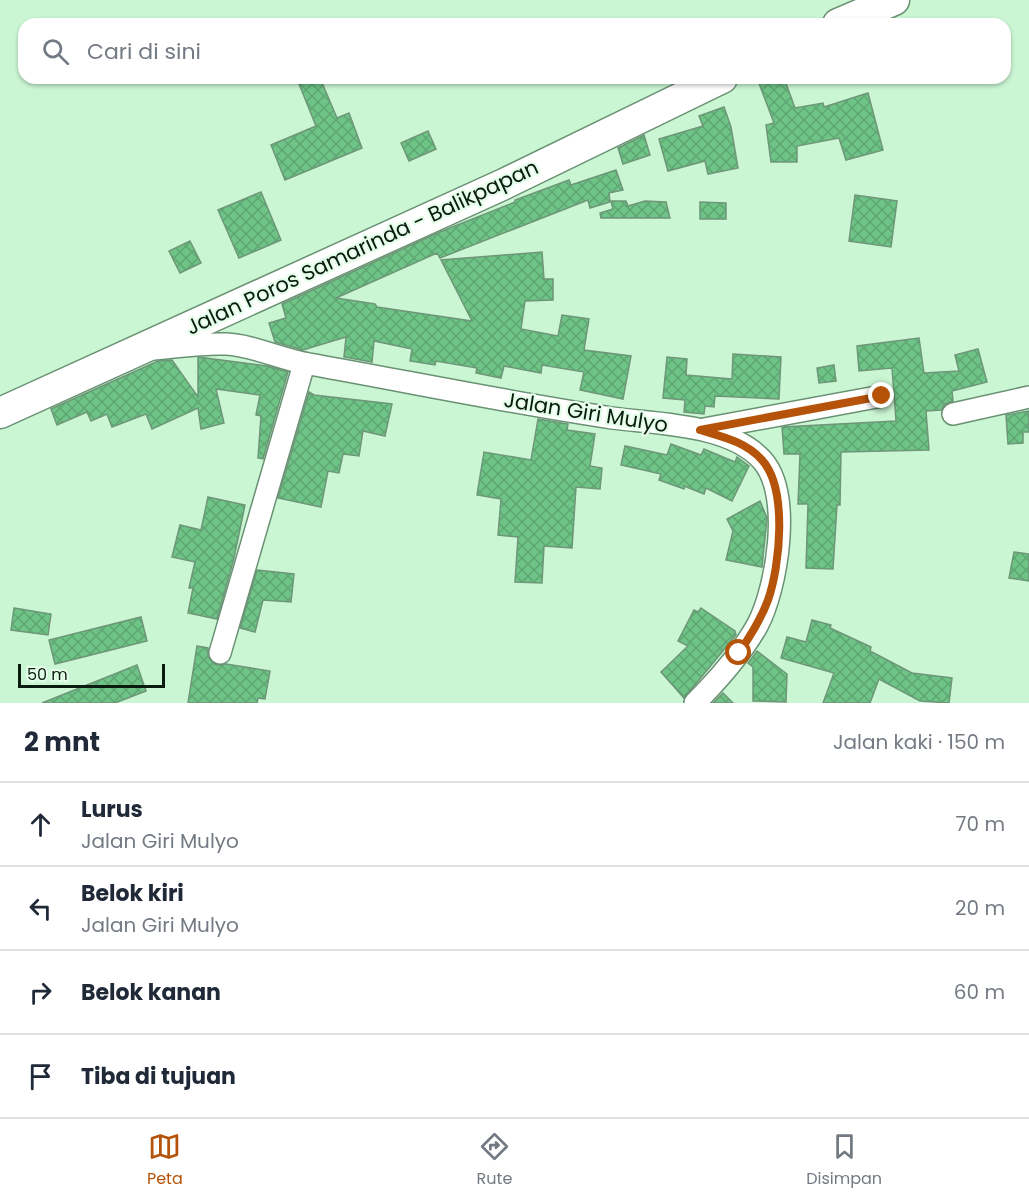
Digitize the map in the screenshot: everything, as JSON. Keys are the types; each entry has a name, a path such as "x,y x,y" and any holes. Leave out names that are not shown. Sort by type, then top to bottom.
{"highway":[{"path":"852,18 894,0"},
{"name":"Jalan Poros Samarinda - Balikpapan","path":"0,412 502,185 710,84"}],"street":[{"name":"Jalan Giri Mulyo","path":"136,351 227,344 304,364 610,417 700,430 740,443 764,462 773,483 778,508 778,547 768,598 757,625 739,653 694,703"},
{"path":"220,654 304,364"},
{"path":"700,430 882,396"},
{"path":"953,414 1029,397"}],"building":[{"path":"299,84 323,84 337,118 349,113 362,148 285,180 271,145 316,126"},
{"path":"759,84 786,84 795,108 823,103 824,107 868,93 883,150 846,160 839,138 797,146 797,162 771,162 766,125 774,123"},
{"path":"724,107 731,127 738,168 708,174 705,161 668,171 659,139 703,126 699,116"},
{"path":"428,131 436,149 409,161 401,143"},
{"path":"644,135 650,155 623,164 618,148"},
{"path":"616,170 623,190 609,193 610,202 590,208 588,200 440,258 437,253 336,298 375,304 377,307 472,321 441,260 542,252 544,279 553,279 553,300 525,301 521,329 558,336 562,315 589,319 584,350 631,356 623,399 580,390 584,372 542,365 541,373 504,366 501,378 476,373 477,368 436,361 435,365 410,361 412,349 374,341 372,362 344,357 346,337 303,350 275,342 269,323 286,318 282,304 440,232 515,202 515,200 569,180 571,185"},
{"path":"261,192 281,240 239,258 218,210"},
{"path":"855,195 897,201 891,247 849,241"},
{"path":"611,201 626,201 628,206 645,201 666,202 670,218 601,218 600,213 613,209"},
{"path":"700,202 726,203 726,219 700,219"},
{"path":"190,241 201,263 180,273 169,251"},
{"path":"919,338 924,373 959,371 955,355 978,349 987,382 952,391 953,401 945,404 941,410 926,411 929,450 841,452 840,505 837,505 833,569 806,568 808,504 798,504 800,454 784,454 782,427 896,421 892,368 859,371 857,346"},
{"path":"733,354 781,357 779,399 715,396 714,407 705,406 704,414 684,412 685,400 663,398 667,357 687,359 686,375 732,379"},
{"path":"198,357 267,366 288,372 263,459 258,458 261,416 256,415 260,395 216,389 224,423 201,429 198,408 152,429 146,414 112,427 107,414 91,421 87,412 57,425 51,409 158,361 172,360 198,397"},
{"path":"834,365 836,381 819,383 817,368"},
{"path":"309,392 314,395 392,404 385,436 363,431 359,456 343,454 339,473 328,471 321,507 278,498"},
{"path":"1029,411 1029,432 1023,432 1023,443 1008,444 1006,415"},
{"path":"538,419 568,424 567,430 595,434 590,466 602,468 600,489 576,487 572,548 544,546 542,583 515,582 518,537 498,535 501,499 477,495 484,452 531,460"},
{"path":"671,444 701,455 704,449 735,462 737,457 749,466 732,501 706,488 704,494 684,486 684,489 659,480 661,474 621,465 625,446 667,455"},
{"path":"208,497 245,505 234,558 217,619 188,613 193,588 189,588 195,562 172,557 180,525 201,530"},
{"path":"760,501 767,518 762,567 726,560 733,531 727,519"},
{"path":"1014,552 1029,554 1029,581 1009,578"},
{"path":"257,570 294,574 291,602 263,600 255,632 240,628"},
{"path":"14,608 51,614 48,635 11,630"},
{"path":"701,608 735,631 736,635 684,698 661,672 688,646 678,641 694,610 698,612"},
{"path":"141,617 147,641 55,664 49,640"},
{"path":"812,620 831,625 830,628 871,647 870,651 912,673 952,678 949,703 920,701 879,679 870,703 823,703 834,673 781,658 787,637 806,642"},
{"path":"197,646 208,648 208,657 216,665 226,664 270,671 265,699 258,698 257,703 188,703"},
{"path":"757,651 787,674 786,702 753,701 753,667 748,663"},
{"path":"137,665 146,691 115,703 42,703"},
{"path":"723,693 733,703 713,703"}],"route":[{"path":"739,653 757,625 768,598 778,547 778,508 773,483 764,462 740,443 700,430 882,396"}]}
